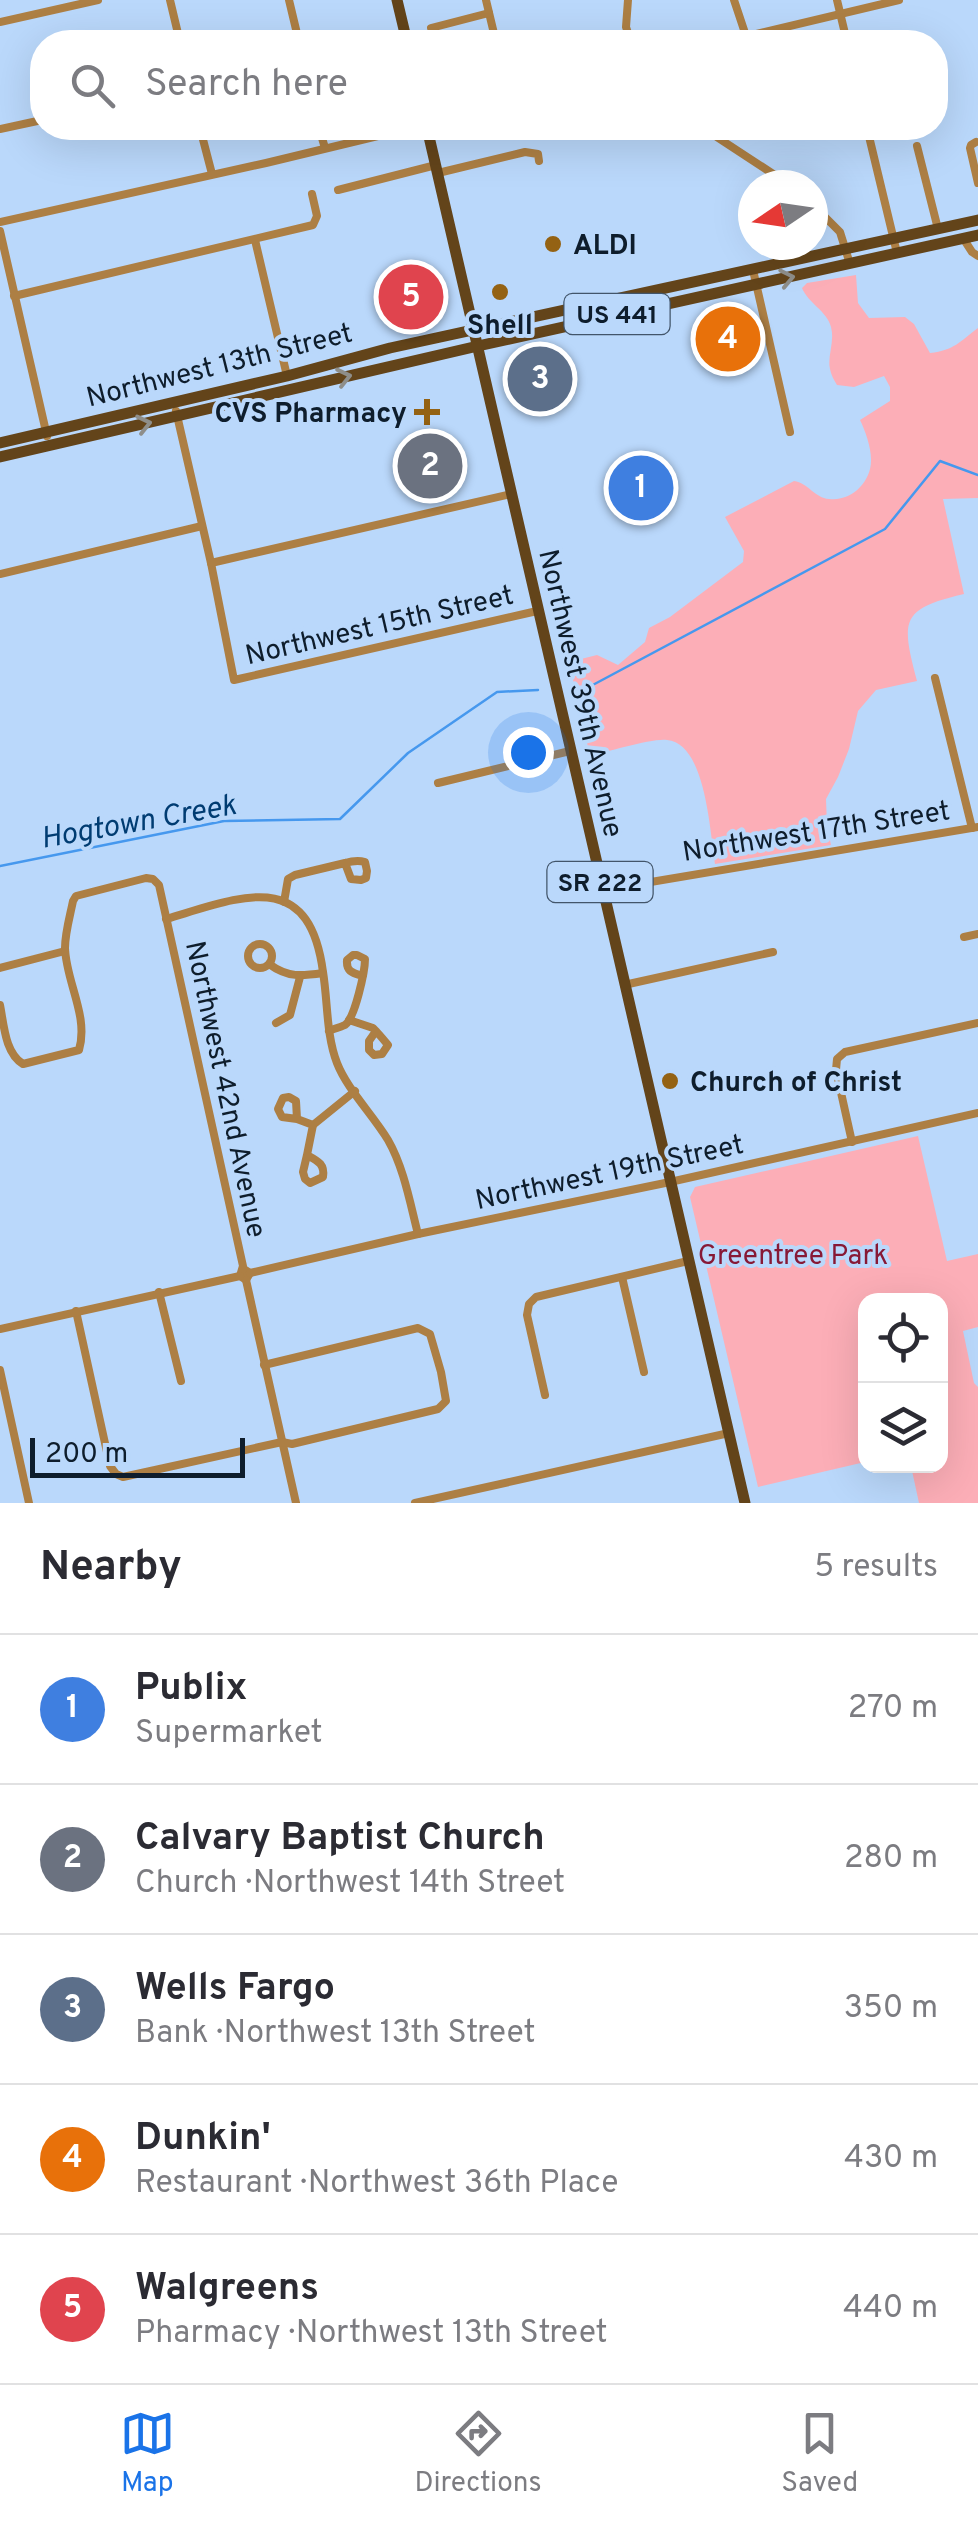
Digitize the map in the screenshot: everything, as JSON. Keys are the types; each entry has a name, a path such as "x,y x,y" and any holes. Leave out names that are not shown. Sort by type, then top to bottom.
{"main road":[{"path":"397,0 404,30"},
{"name":"Northwest 39th Avenue","path":"430,140 746,1503"},
{"name":"Northwest 13th Street","path":"0,443 382,350 978,220"},
{"name":"Northwest 13th Street","path":"0,457 978,235"}],"street":[{"path":"0,22 98,0"},
{"path":"170,0 177,30"},
{"path":"289,0 296,30"},
{"path":"486,0 493,30"},
{"path":"627,30 628,0"},
{"path":"734,0 744,30"},
{"path":"837,0 844,30"},
{"path":"772,30 899,0"},
{"path":"431,28 489,13"},
{"path":"0,130 30,123"},
{"path":"203,140 212,174"},
{"path":"322,140 324,148"},
{"path":"0,222 359,140"},
{"path":"721,140 767,170"},
{"path":"870,140 896,253"},
{"path":"976,142 970,148 978,183"},
{"path":"918,146 941,243"},
{"path":"338,190 525,152 538,154 540,161"},
{"path":"14,296 313,224 318,216 312,194"},
{"path":"828,220 840,232 850,264"},
{"path":"959,224 963,238 978,256"},
{"path":"0,231 49,446"},
{"path":"254,240 290,390"},
{"path":"753,270 790,432"},
{"path":"173,402 212,563 511,494"},
{"path":"0,574 202,526"},
{"name":"Northwest 15th Street","path":"212,563 234,680 537,610"},
{"path":"935,678 975,827"},
{"path":"438,783 570,751"},
{"name":"Northwest 17th Street","path":"602,890 975,827"},
{"path":"284,902 288,879 345,863"},
{"name":"Northwest 42nd Avenue","path":"65,951 76,896 146,878 159,886 296,1503"},
{"path":"166,919 249,896 284,902 300,912 316,936 337,1064 389,1141 418,1234"},
{"path":"964,937 978,934"},
{"path":"0,968 65,951 81,1022 83,1038 79,1050 24,1064 16,1060 0,1005"},
{"path":"624,985 773,952"},
{"path":"269,964 280,972 300,976 324,973"},
{"path":"276,1023 290,1015 300,976"},
{"path":"329,1031 349,1020 363,976"},
{"path":"349,1020 376,1031"},
{"path":"852,1142 837,1059 845,1052 978,1023"},
{"path":"307,1155 313,1125 355,1091"},
{"name":"Northwest 19th Street","path":"0,1329 418,1234 978,1114"},
{"path":"297,1119 313,1125"},
{"path":"545,1395 527,1315 529,1304 536,1297 688,1261"},
{"path":"622,1277 644,1372"},
{"path":"159,1292 180,1382"},
{"path":"76,1312 110,1466 116,1474 131,1476 282,1442 292,1444 438,1409 446,1400 430,1334 418,1328 264,1365"},
{"path":"0,1370 29,1503"},
{"path":"415,1503 729,1433"}],"green space":[{"path":"856,275 858,303 869,318 905,317 914,324 930,353 951,347 978,328 978,498 943,499 964,594 927,605 910,620 909,644 917,681 876,690 858,711 849,749 826,799 831,845 715,864 704,791 690,756 680,745 660,740 590,756 569,662 597,655 618,665 645,642 649,628 670,617 743,562 744,551 725,517 794,481 829,499 845,497 864,482 871,454 860,420 890,401 890,387 884,376 854,387 837,385 829,364 831,327 802,288 807,283"},
{"name":"Greentree Park","path":"918,1136 947,1261 978,1254 978,1327 963,1331 978,1387 978,1503 919,1503 913,1473 948,1473 948,1293 858,1293 858,1464 758,1487 690,1197 695,1187"}],"waterway":[{"name":"Hogtown Creek","path":"573,688 589,687 885,529 940,461 978,475"},
{"name":"Hogtown Creek","path":"0,866 224,821 340,819 408,753 497,692 538,690"}],"place":[{"name":"ALDI","path":"553,244"},
{"name":"Shell","path":"500,292"},
{"name":"Walgreens","path":"411,297"},
{"name":"Dunkin'","path":"728,339"},
{"name":"Wells Fargo","path":"540,379"},
{"name":"CVS Pharmacy","path":"427,412"},
{"name":"Calvary Baptist Church","path":"430,466"},
{"name":"Publix","path":"641,488"},
{"name":"Church of Christ","path":"670,1081"}]}
